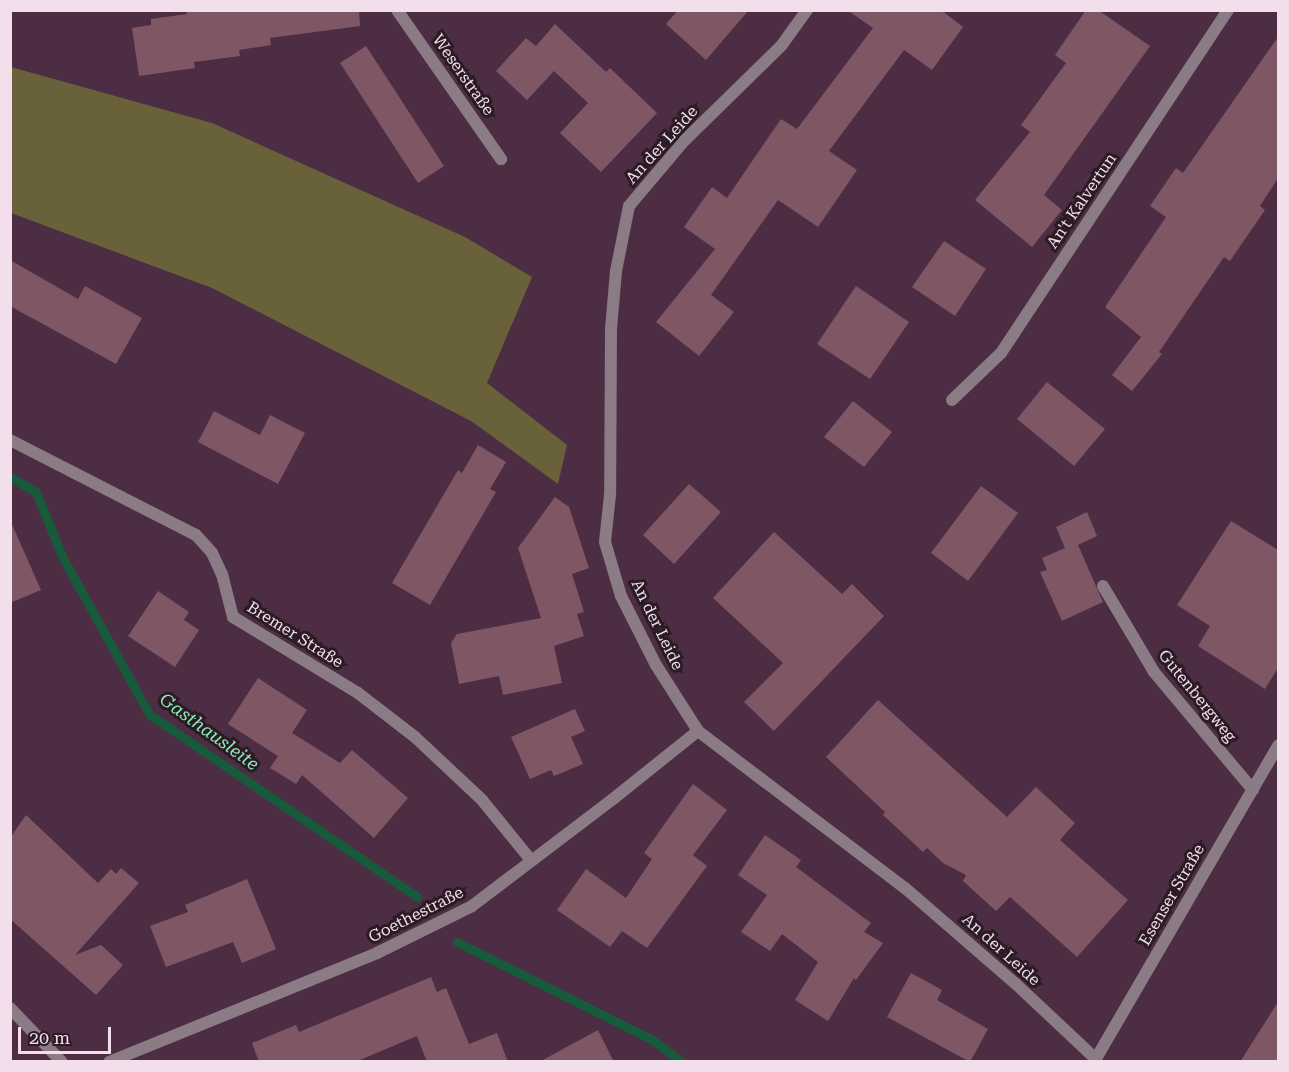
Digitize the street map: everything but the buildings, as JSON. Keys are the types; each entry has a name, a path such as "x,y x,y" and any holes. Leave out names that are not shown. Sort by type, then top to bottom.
{"street":[{"name":"Weserstraße","path":"397,10 501,159"},
{"name":"An der Leide","path":"807,10 781,46 684,141 629,206 616,271 611,329 610,495 605,542 621,596 646,645 698,731 905,888 1016,984 1095,1060"},
{"name":"An't Kalvertun","path":"952,400 1001,353 1228,10"},
{"name":"Bremer Straße","path":"10,440 196,535 212,553 222,574 233,617 358,693 415,736 482,800 531,860"},
{"name":"Gutenbergweg","path":"1103,586 1154,672 1253,790"},
{"name":"Goethestraße","path":"109,1062 387,949 472,906 614,799 698,731"},
{"name":"Esenser Straße","path":"1095,1060 1278,746"},
{"path":"10,1008 62,1062"}],"shaded area":[{"path":"11,67 212,123 465,237 532,277 487,383 567,445 558,484 471,421 212,288 11,213"}],"waterway":[{"name":"Gasthausleite","path":"10,477 36,492 63,558 149,714 417,897"},
{"path":"457,942 653,1040 681,1062"}]}
